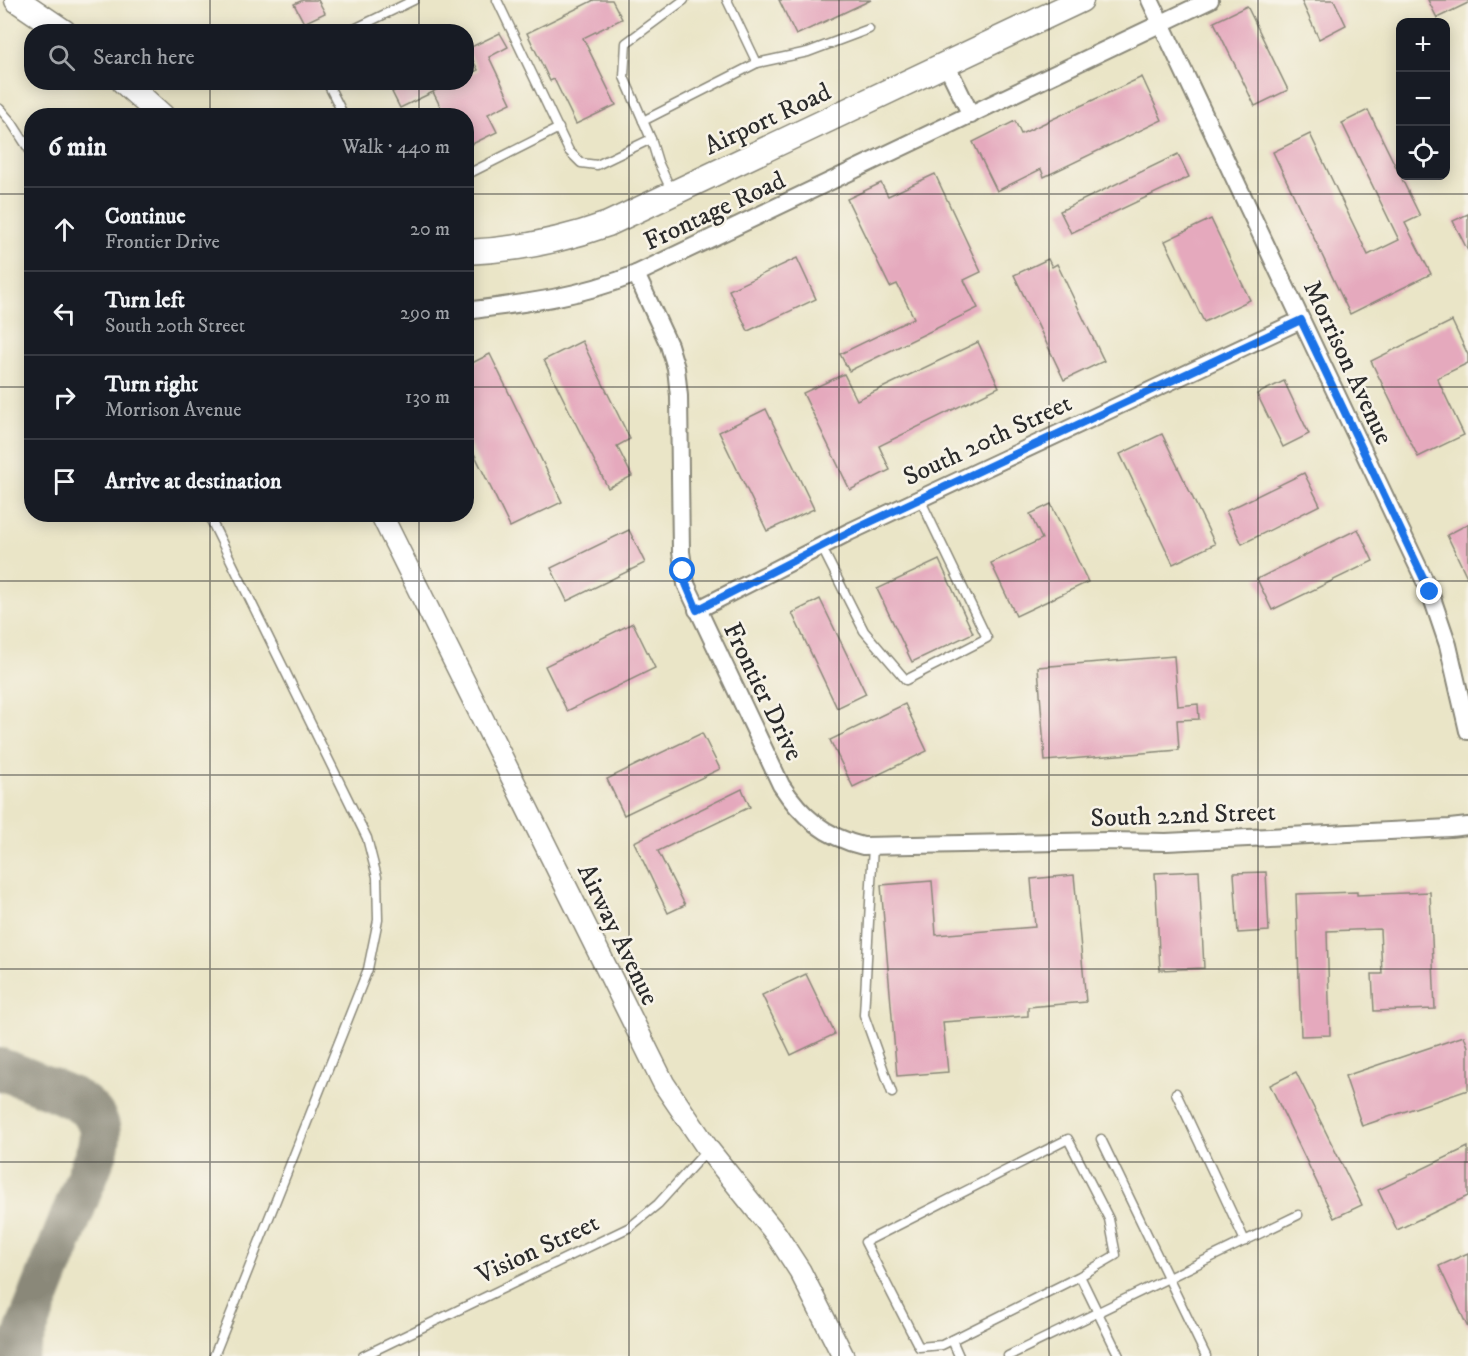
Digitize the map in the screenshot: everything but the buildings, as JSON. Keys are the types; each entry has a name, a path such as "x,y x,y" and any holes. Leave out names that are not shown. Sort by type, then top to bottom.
{"main road":[{"path":"17,0 52,24"},
{"name":"Airport Road","path":"474,251 521,248 562,240 614,222 1082,0"},
{"path":"133,90 153,108"}],"street":[{"name":"Morrison Avenue","path":"1150,0 1430,592 1448,645 1468,731"},
{"name":"Frontage Road","path":"474,310 572,296 636,274 1210,0"},
{"path":"946,64 970,115"},
{"name":"Frontier Drive","path":"636,274 666,340 676,369 679,396 681,552 684,579 697,610 781,785 790,799 815,825 832,836 851,843 899,846"},
{"name":"South 20th Street","path":"697,610 821,546 1301,320"},
{"name":"Airway Avenue","path":"385,522 664,1084 708,1149 782,1244 815,1298 843,1356"},
{"name":"South 22nd Street","path":"899,846 1108,841 1166,842 1468,826"}],"lane":[{"path":"364,24 414,0"},
{"path":"496,0 569,151 581,163 597,165 651,139"},
{"path":"673,194 624,77 626,43 684,0"},
{"path":"727,0 756,63"},
{"path":"643,121 756,63 808,52 869,29"},
{"path":"331,90 340,108"},
{"path":"0,109 24,142"},
{"path":"474,171 559,128"},
{"path":"821,546 864,631 906,680 987,639 920,499"},
{"path":"212,522 367,838 377,877 378,920 368,969 214,1356"},
{"path":"873,846 864,1015 892,1093"},
{"path":"1176,1093 1245,1241"},
{"path":"1068,1139 1109,1219 1116,1255 1080,1276 942,1345 919,1347 865,1242 1068,1139"},
{"path":"1101,1139 1206,1356"},
{"name":"Vision Street","path":"363,1356 630,1227 658,1204 708,1149"},
{"path":"1008,1356 1298,1215"},
{"path":"1080,1276 1119,1356"},
{"path":"952,1340 958,1356"}],"taxiway":[{"path":"0,1069 77,1101 94,1116 100,1137 97,1151 16,1356"}],"route":[{"path":"683,571 697,610 849,532 1301,320 1430,592"}]}
